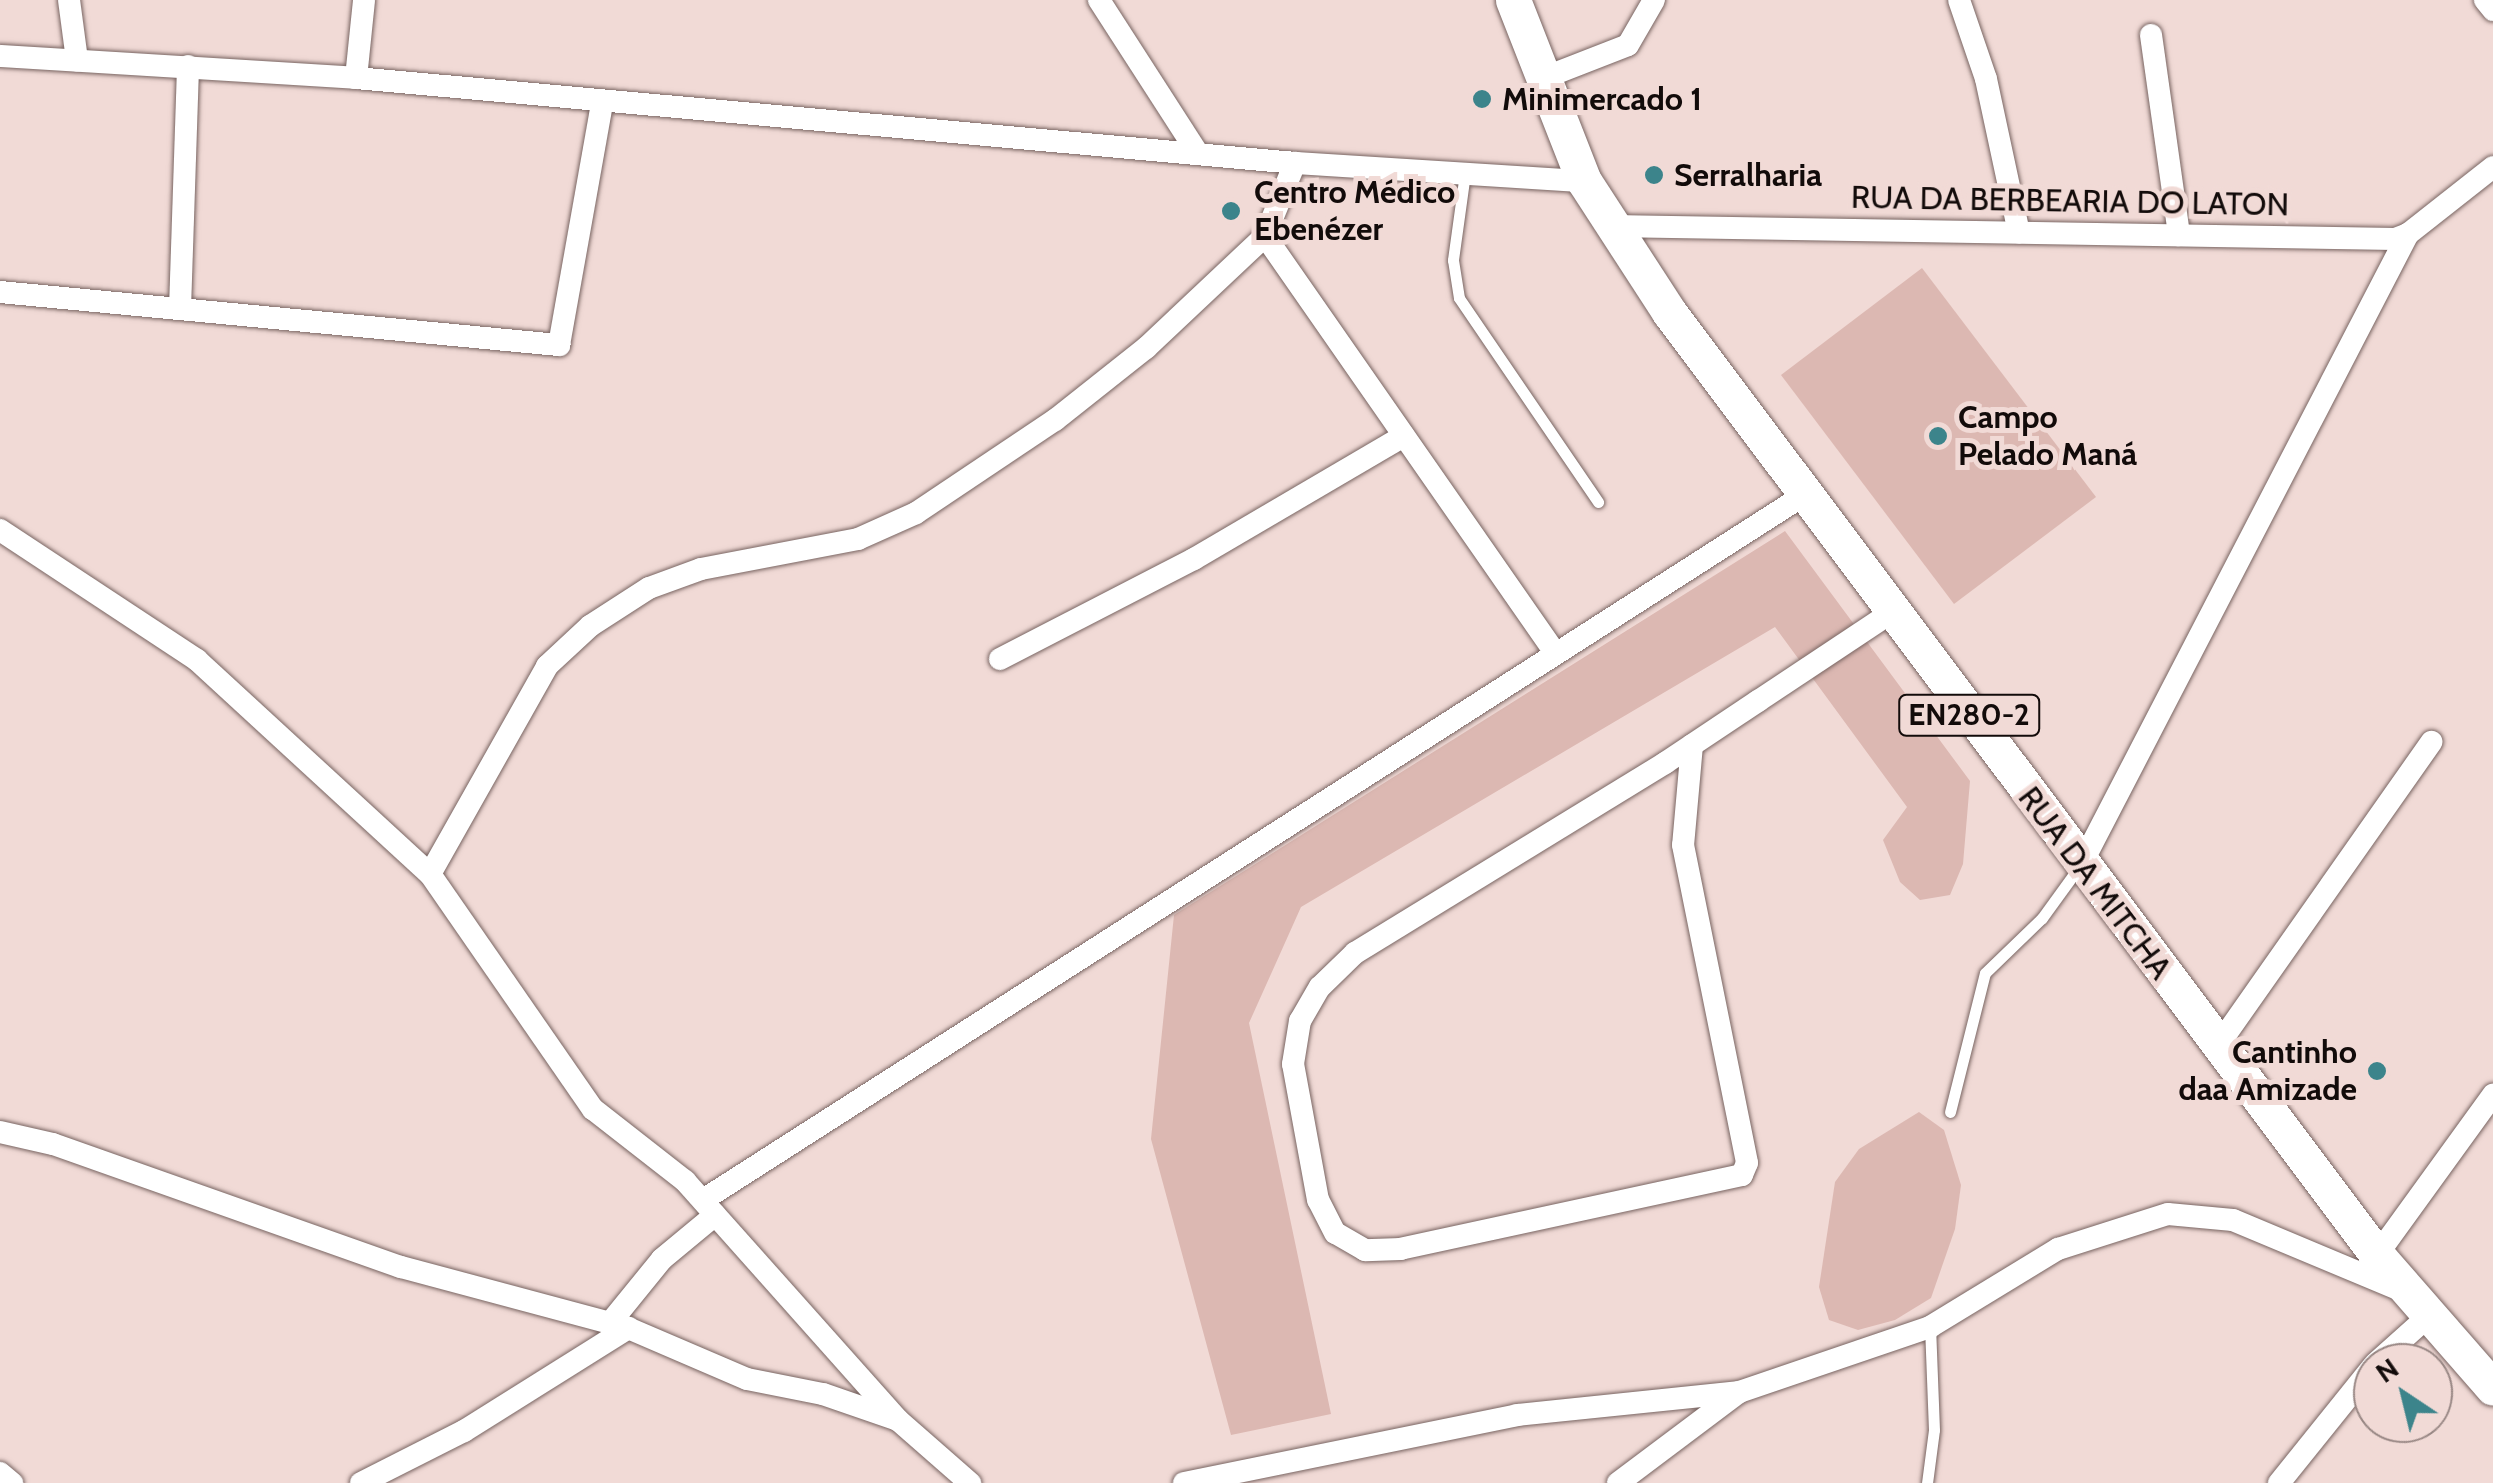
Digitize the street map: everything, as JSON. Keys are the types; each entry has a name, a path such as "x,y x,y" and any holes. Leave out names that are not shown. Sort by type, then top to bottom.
{"main road":[{"name":"RUA DA MITCHA","path":"1512,0 1584,181 1611,226 1804,494 2217,1047 2376,1255 2424,1304 2493,1388"}],"street":[{"path":"69,0 77,60"},
{"path":"356,78 364,0"},
{"path":"1098,0 1197,152"},
{"path":"1541,79 1628,45 1654,0"},
{"path":"1959,0 1986,80 2019,233"},
{"path":"2485,0 2493,10"},
{"path":"2151,35 2179,235"},
{"path":"0,56 356,78 1294,163 1584,181"},
{"path":"180,309 188,66"},
{"path":"0,292 559,345 602,103"},
{"path":"430,874 547,666 590,626 649,588 684,576 858,539 916,513 1100,384 1265,236 1294,163"},
{"path":"2081,864 2408,234 2493,167"},
{"name":"RUA DA BERBEARIA DO LATON","path":"1611,226 2395,240 2408,234"},
{"path":"1265,236 1556,654"},
{"path":"1000,659 1194,560 1404,436"},
{"path":"361,1483 464,1431 619,1326 662,1260 709,1207 1804,494"},
{"path":"0,530 197,660 430,874 593,1109 709,1207 898,1420 970,1483"},
{"path":"1692,745 1683,845 1747,1162 1742,1175 1401,1249 1365,1250 1335,1233 1318,1200 1293,1064 1300,1021 1320,987 1356,953 1692,745 1892,612"},
{"path":"2217,1047 2430,742"},
{"path":"2376,1255 2493,1094"},
{"path":"0,1132 53,1144 402,1267 619,1326 693,1362 898,1420"},
{"path":"1184,1483 1517,1415 1738,1392 1930,1327 2058,1249 2168,1214 2233,1220 2424,1304 2392,1343"},
{"path":"2279,1483 2353,1391"},
{"path":"1618,1483 1738,1392"},
{"path":"0,1473 12,1483"}],"lane":[{"path":"1464,173 1453,260 1459,298 1598,502"},
{"path":"1950,1112 1985,973 2042,918 2081,864"},
{"path":"1927,1483 1934,1430 1930,1327"}],"shaded area":[{"name":"Campo Pelado Maná","path":"1922,268 2096,497 1954,604 1781,375"},
{"path":"1785,531 1970,781 1963,864 1950,895 1920,900 1900,882 1883,840 1907,807 1775,627 1301,907 1249,1023 1331,1414 1231,1435 1151,1139 1174,915"},
{"path":"1919,1112 1944,1130 1961,1185 1955,1229 1931,1298 1895,1320 1858,1330 1829,1320 1819,1287 1835,1182 1859,1149"}],"place":[{"name":"Minimercado 1","path":"1482,99"},
{"name":"Serralharia","path":"1654,175"},
{"name":"Centro Médico Ebenézer","path":"1231,211"},
{"name":"Campo Pelado Maná","path":"1938,436"},
{"name":"Cantinho daa Amizade","path":"2377,1071"}]}
